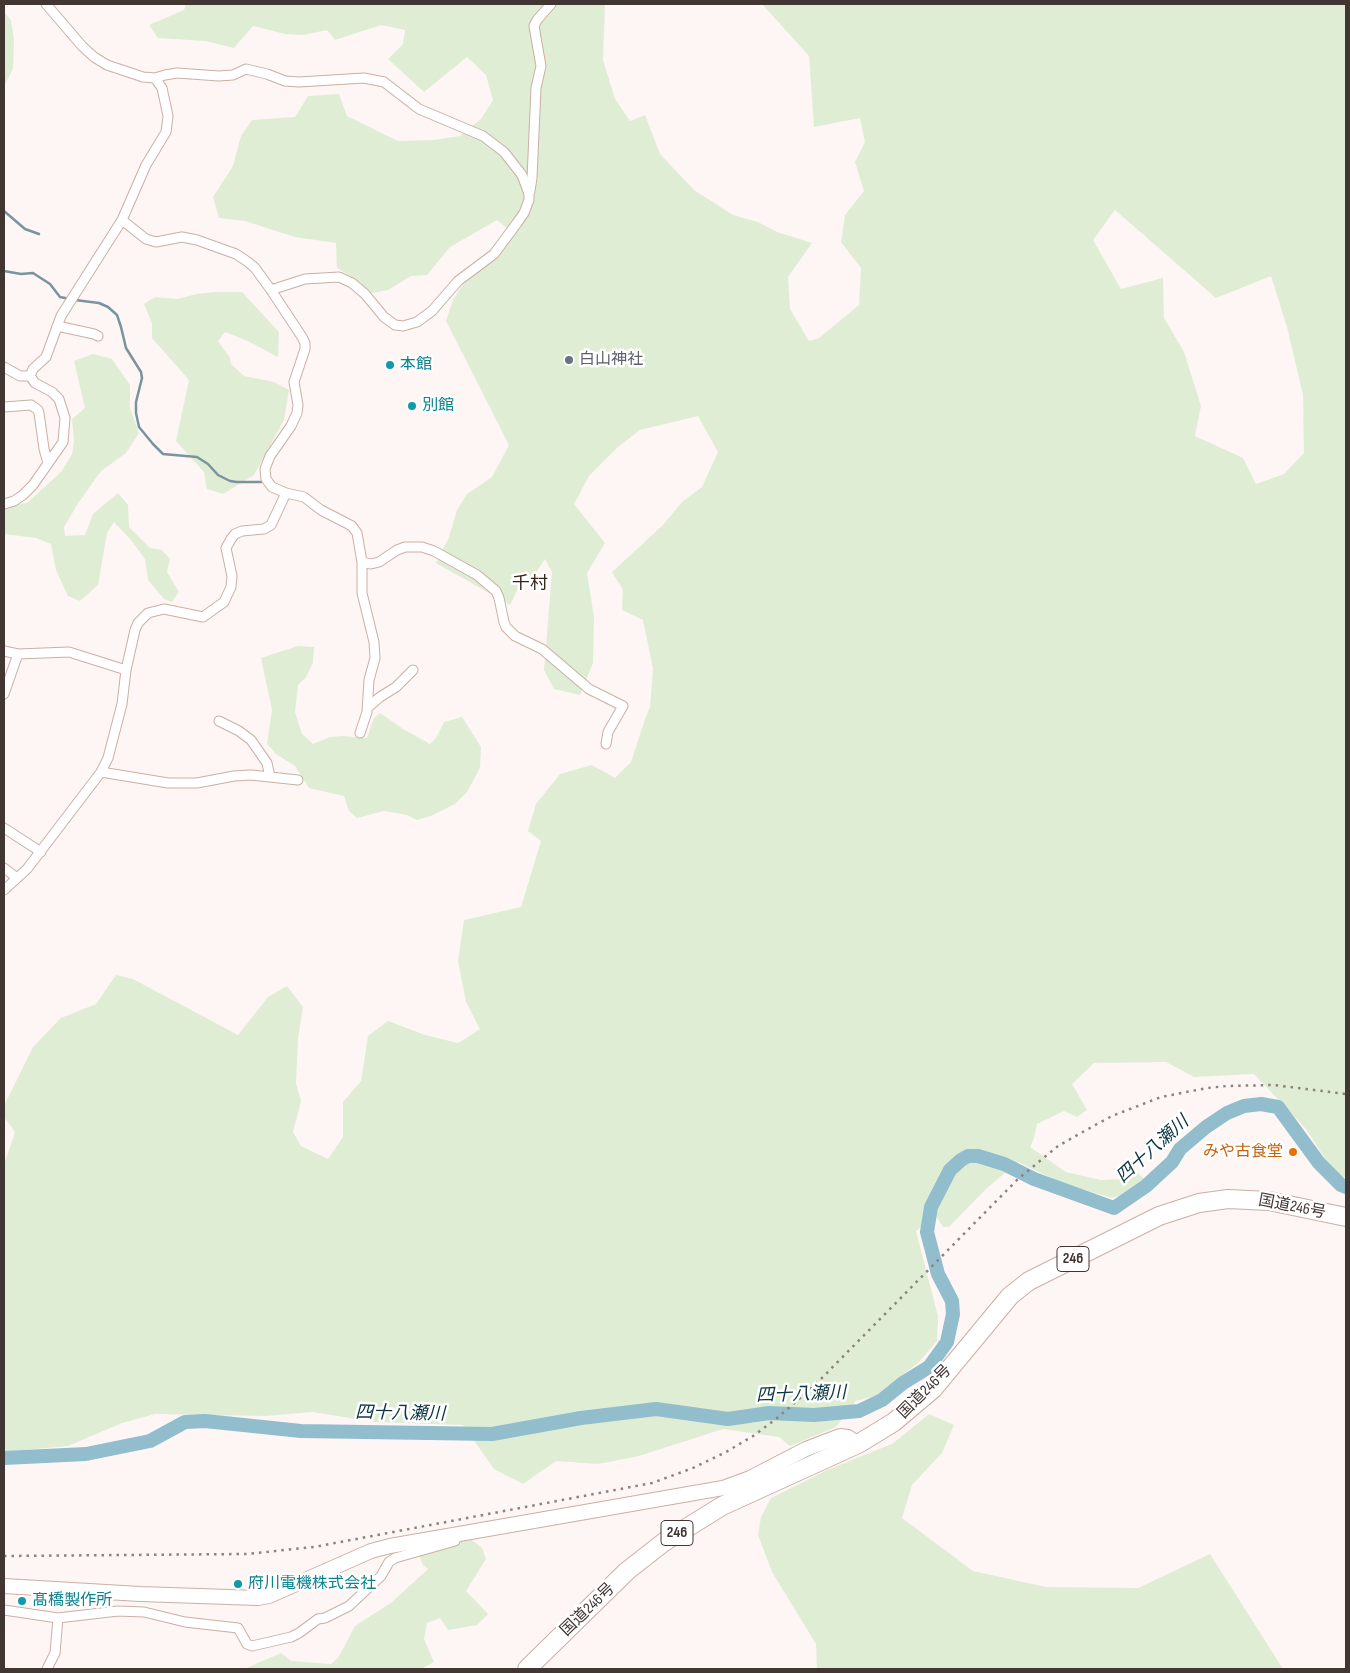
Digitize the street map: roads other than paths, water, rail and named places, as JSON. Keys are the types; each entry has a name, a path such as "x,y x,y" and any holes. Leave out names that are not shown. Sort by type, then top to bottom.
{"highway":[{"name":"国道246号","path":"527,1669 627,1571 664,1542 722,1506 858,1444 894,1422 933,1388 1010,1296 1029,1280 1159,1216 1198,1203 1245,1199 1269,1201 1346,1217"}],"street":[{"path":"46,4 82,46 94,57 107,65 143,78 177,74 233,75 246,69 285,81 299,82 364,78 384,82 419,109 462,126 483,136 494,144 504,152 522,175 529,194"},
{"path":"271,290 305,279 338,277 352,283 365,294 384,317 395,325 403,326 416,322 432,311 458,281 494,254 524,213 529,194 532,178 536,88 540,66 534,26 551,4"},
{"path":"30,376 33,368 46,357 67,305 122,220 146,164 166,132 168,116 162,88 155,78"},
{"path":"122,220 146,240 156,242 182,237 197,240 236,254 255,268 305,343 294,382 298,405 297,414 270,456 265,469 267,483 272,487 286,493 304,497 321,510 352,526 357,534 362,562 362,593 372,634 375,658 369,680 367,708 360,733"},
{"path":"57,326 98,336"},
{"path":"4,366 20,376 30,376"},
{"path":"4,504 14,501 33,485 63,442 65,418 59,399 52,392 35,383 30,376"},
{"path":"4,407 26,405 38,410 48,463"},
{"path":"4,890 28,869 101,772 108,758 122,704 126,670 138,623 148,613 164,609 203,617 224,602 231,587 232,576 226,548 231,538 242,531 264,529 271,525 286,493"},
{"path":"362,562 371,564 379,562 405,547 422,547 434,551 477,575 496,591 506,627 515,636 542,649 589,689 623,706 608,732 606,744"},
{"path":"4,651 18,654 69,652 126,670"},
{"path":"4,694 18,654"},
{"path":"367,708 396,687 413,670"},
{"path":"219,722 239,731 251,740 267,763 270,776"},
{"path":"101,772 168,783 197,783 234,776 270,776 298,780"},
{"path":"4,828 41,852"},
{"path":"4,868 18,878"},
{"path":"4,1586 258,1598 269,1596 371,1551 390,1546 723,1488 750,1478 806,1449 840,1436 848,1436 858,1444"},
{"path":"4,1610 58,1618 118,1611 144,1612 185,1622 238,1628 247,1644 252,1646 269,1643 299,1633 318,1620 355,1602 381,1576 389,1562 395,1558 464,1538 472,1532"},
{"path":"47,1669 56,1653 58,1618"}],"waterway":[{"path":"4,211 25,229 39,234"},
{"path":"4,271 21,274 33,273 50,284 60,297 70,299"},
{"path":"75,300 99,303 108,307 117,315 126,348 141,372 142,378 136,402 139,427 163,454 197,457 208,464 218,475 230,481 261,482"},
{"name":"四十八瀬川","path":"4,1458 86,1454 150,1441 185,1422 205,1421 301,1431 492,1434 581,1418 656,1409 728,1419 769,1413 814,1415 859,1411 882,1400 903,1383 929,1367 947,1342 953,1314 952,1301 938,1274 927,1232 931,1207 950,1170 968,1156 978,1156 1004,1164 1034,1179 1114,1208 1146,1186 1172,1162 1180,1149 1206,1127 1227,1113 1244,1106 1261,1104 1278,1107 1319,1163 1341,1185 1346,1187"}],"railway":[{"path":"4,1556 246,1554 314,1547 652,1483 693,1468 726,1452 753,1436 776,1419 814,1386 1018,1179 1058,1146 1097,1124 1112,1116 1161,1097 1207,1088 1274,1085 1346,1094"}],"place":[{"name":"白山神社","path":"569,360"},
{"name":"本館","path":"390,365"},
{"name":"別館","path":"412,406"},
{"name":"みや古食堂","path":"1293,1152"},
{"name":"府川電機株式会社","path":"238,1584"},
{"name":"髙橋製作所","path":"22,1601"}],"district":[{"name":"千村","path":"530,584"}]}
